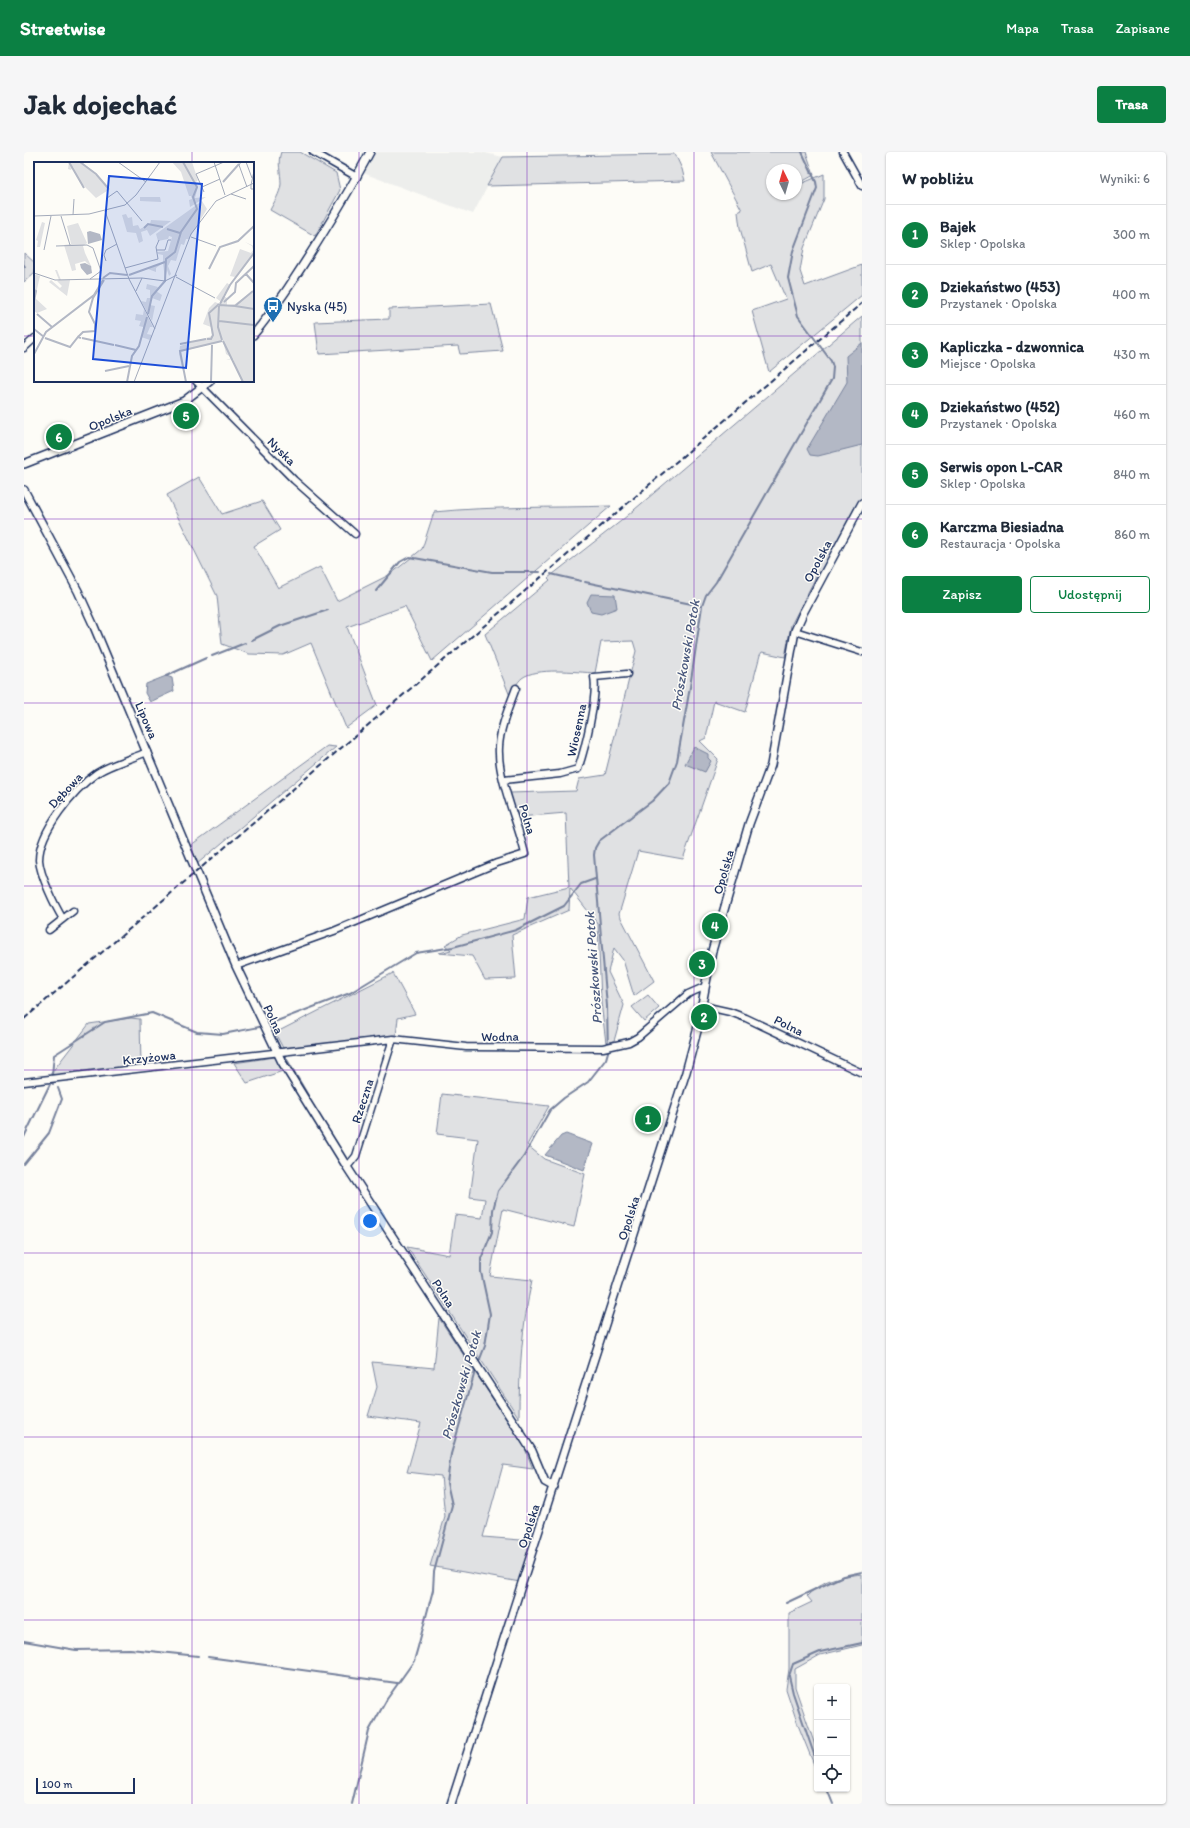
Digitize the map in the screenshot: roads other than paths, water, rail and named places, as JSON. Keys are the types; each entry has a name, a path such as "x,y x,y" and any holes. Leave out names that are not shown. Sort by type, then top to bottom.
{"street":[{"path":"313,152 357,177"},
{"path":"254,334 278,304 357,177 370,152"},
{"path":"843,152 862,184"},
{"path":"24,348 34,339"},
{"name":"Nyska","path":"197,382 294,480 355,534"},
{"path":"203,388 209,382"},
{"name":"Opolska","path":"24,464 184,401 203,388"},
{"name":"Lipowa","path":"24,490 78,591 236,966"},
{"name":"Opolska","path":"451,1804 554,1487 696,1039 703,1006 704,986 712,951 749,824 771,765 796,631 803,613 862,503"},
{"path":"796,631 862,652"},
{"name":"Wiosenna","path":"504,780 565,773 578,769 596,684 594,676 627,674"},
{"name":"Polna","path":"516,688 500,734 498,754 525,854 497,863 334,930 236,966 276,1052 294,1083 532,1451 545,1482 554,1487"},
{"name":"Dębowa","path":"63,919 55,903 39,861 41,849 54,818 59,810 95,774 147,752"},
{"path":"49,930 73,911"},
{"name":"Wodna","path":"276,1052 393,1039 466,1047 603,1048 629,1042 638,1037 688,994 704,986"},
{"name":"Polna","path":"703,1006 730,1012 746,1018 862,1074"},
{"name":"Rzeczna","path":"348,1167 356,1156 393,1039"},
{"name":"Krzyżowa","path":"24,1082 276,1052"}],"waterway":[{"name":"Prószkowski Potok","path":"478,1364 485,1346 490,1314 481,1272 481,1259 492,1232 493,1210 498,1191 524,1156 550,1110 564,1098 588,1082 606,1059 608,1052 607,1006 594,855 595,848 599,841 652,801 669,783 677,761 702,606 706,595 716,582 832,379 833,367 831,361 798,316 788,278 793,251 817,188 816,182 802,152"},
{"path":"376,591 400,562 409,557 492,572 540,572"},
{"path":"551,574 581,581"},
{"path":"585,582 701,606"},
{"path":"252,640 280,626 328,610"},
{"path":"212,656 245,643"},
{"path":"166,676 206,658"},
{"path":"279,1046 269,1024 350,993 416,953 453,947 516,930 564,906 581,884 595,879"},
{"path":"52,1075 54,1055 105,1022 152,1013 197,1032 223,1034 259,1027"},
{"path":"283,1053 309,1097"},
{"path":"24,1137 51,1082 53,1084"},
{"path":"24,1164 49,1133 62,1099 58,1088"},
{"name":"Prószkowski Potok","path":"352,1804 369,1731 387,1699 414,1661 418,1647 433,1590 434,1572 452,1505 447,1483 451,1454 476,1368"},
{"path":"786,1603 843,1576 862,1572"},
{"path":"24,1641 76,1650 130,1649 198,1656"},
{"path":"815,1756 793,1693 789,1676 793,1664 820,1652 862,1643"},
{"path":"208,1657 397,1683"},
{"path":"828,1792 833,1804"}],"railway":[{"path":"24,1019 862,303"}],"place":[{"name":"Nyska (45)","path":"273,323"},
{"name":"Serwis opon L-CAR","path":"186,416"},
{"name":"Karczma Biesiadna","path":"59,437"},
{"name":"Dziekaństwo (452)","path":"715,926"},
{"name":"Kapliczka - dzwonnica","path":"702,964"},
{"name":"Dziekaństwo (453)","path":"704,1017"},
{"name":"Bajek","path":"648,1119"}]}
